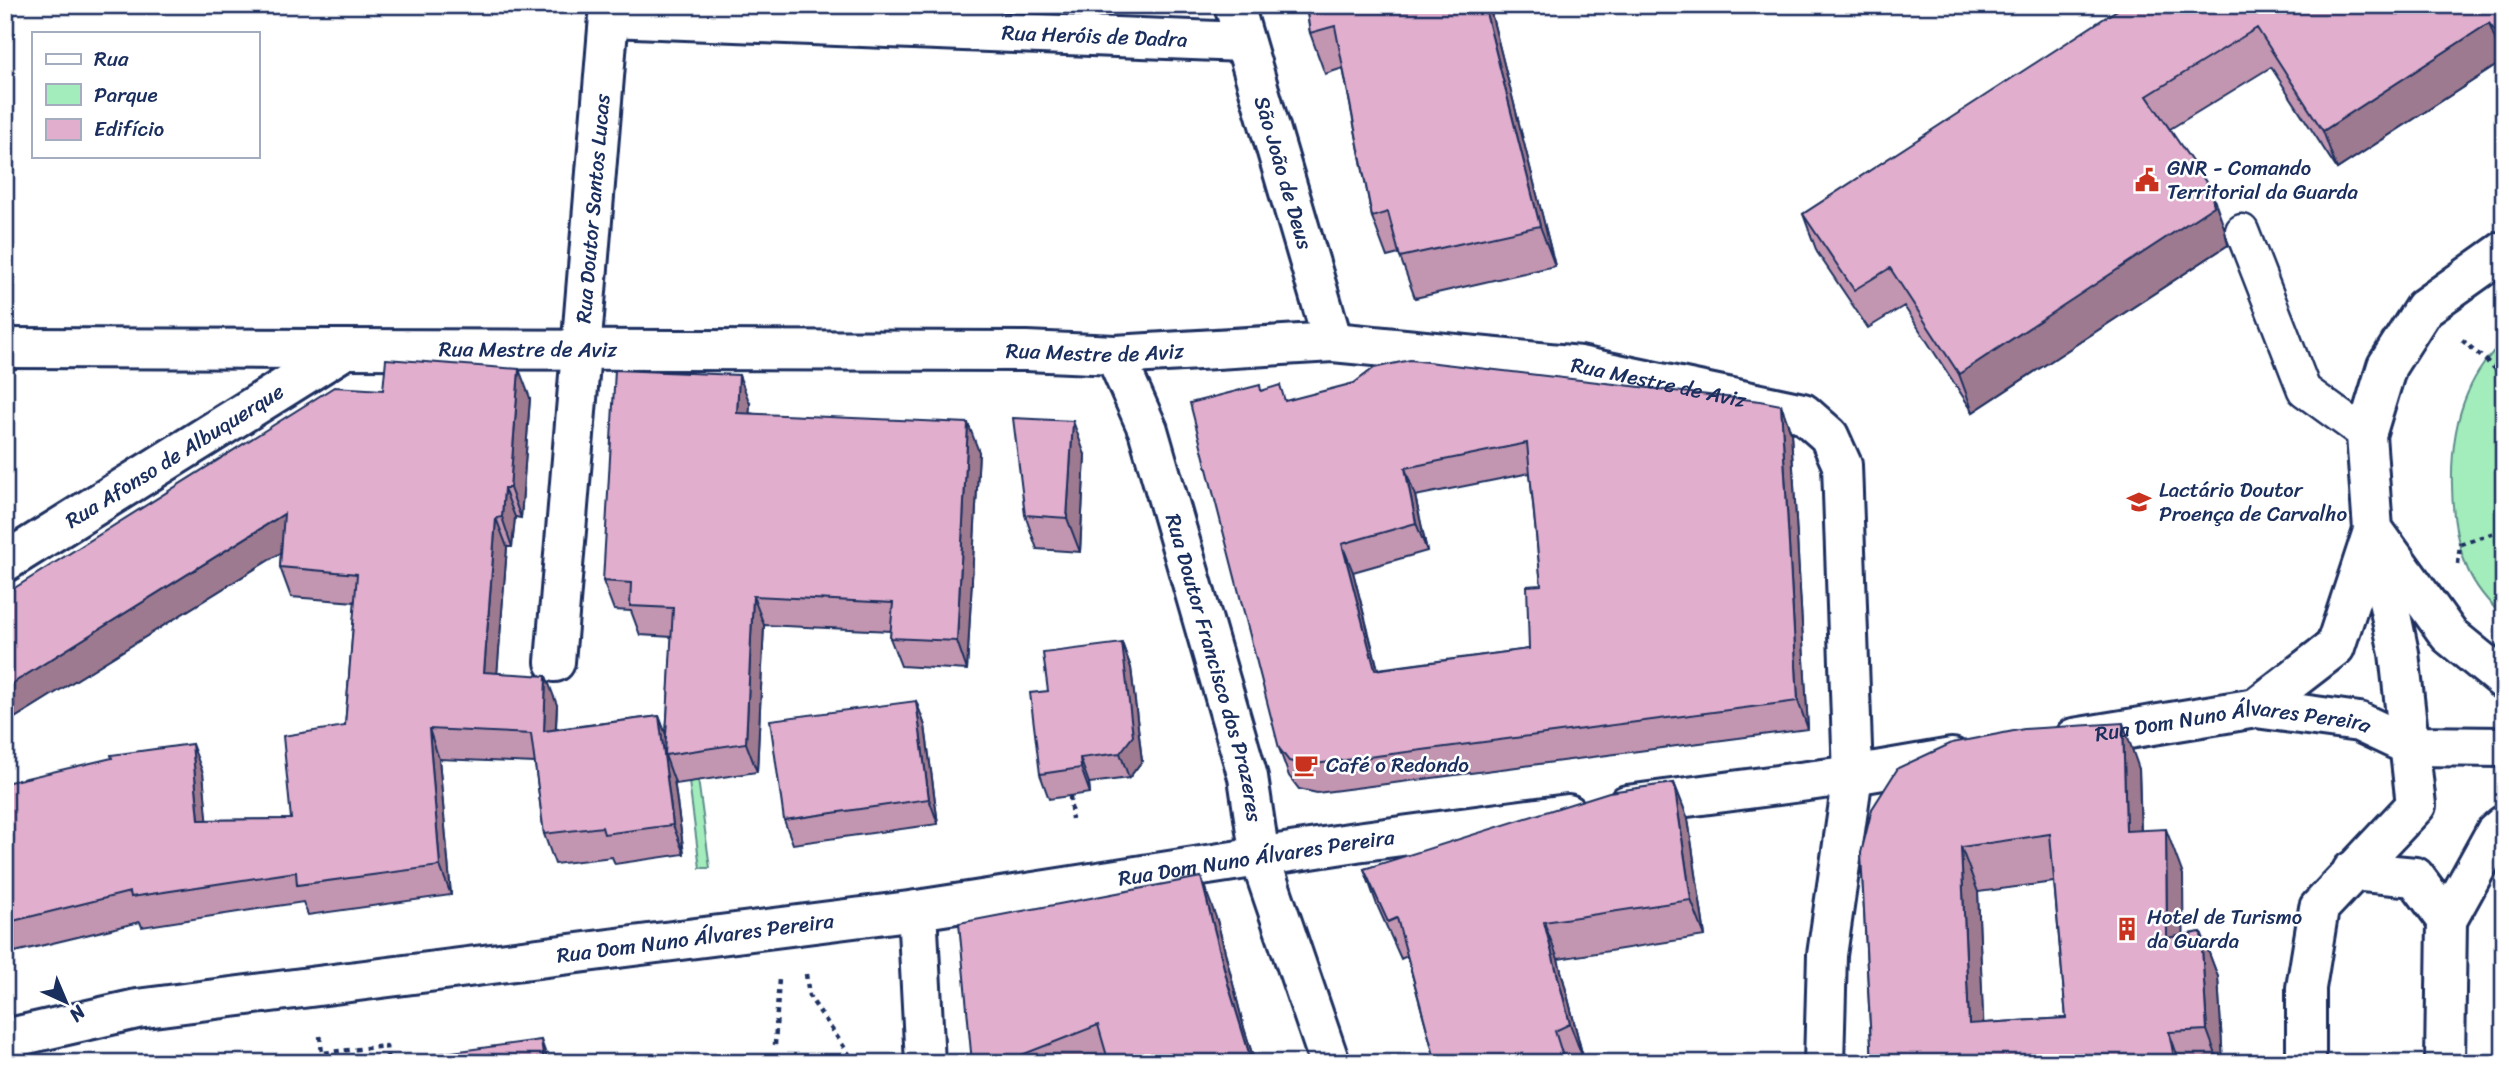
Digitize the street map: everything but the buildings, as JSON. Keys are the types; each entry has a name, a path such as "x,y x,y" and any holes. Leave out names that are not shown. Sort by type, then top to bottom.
{"street":[{"name":"São João de Deus","path":"1234,5 1333,342"},
{"name":"Rua Heróis de Dadra","path":"610,11 1244,42"},
{"name":"Rua Doutor Santos Lucas","path":"555,662 610,11"},
{"path":"2306,1063 2306,988 2319,908 2416,805 2399,653 2373,528 2366,435 2387,366 2424,308 2504,251"},
{"name":"Rua Mestre de Aviz","path":"5,348 583,348 1026,351 1115,355 1333,342 1580,366 1803,413 1829,436 1842,465 1853,775 1827,955 1824,1063"},
{"name":"Rua Afonso de Albuquerque","path":"5,562 344,350"},
{"name":"Rua Doutor Francisco dos Prazeres","path":"1115,355 1148,430 1248,777 1260,858 1330,1063"},
{"path":"2373,528 2449,635 2504,680"},
{"path":"2256,708 2335,647 2373,528"},
{"name":"Rua Dom Nuno Álvares Pereira","path":"2041,744 2256,708 2359,722 2410,746 2504,747"},
{"name":"Rua Dom Nuno Álvares Pereira","path":"5,1039 137,1009 917,910 1356,842 1853,775 1987,752"},
{"path":"2445,1063 2447,920 2495,833 2504,825"},
{"path":"2352,871 2415,877 2447,920"},
{"path":"917,910 925,1063"}],"lane":[{"path":"2242,231 2304,390 2366,435"}],"path":[{"path":"2457,570 2460,544 2504,530"},
{"path":"1070,796 1072,818"},
{"path":"806,972 809,996 855,1063"},
{"path":"775,1045 778,978 785,977"},
{"path":"315,987 322,1053 386,1046 388,1063"}],"green space":[{"path":"2504,339 2504,617 2484,595 2468,570 2456,529 2452,481 2456,434 2468,392 2479,371"},
{"path":"680,711 689,712 710,868 700,868"}],"place":[{"name":"GNR - Comando Territorial da Guarda","path":"2147,180"},
{"name":"Lactário Doutor Proença de Carvalho","path":"2139,502"},
{"name":"Café o Redondo","path":"1306,765"},
{"name":"Hotel de Turismo da Guarda","path":"2127,929"}]}
